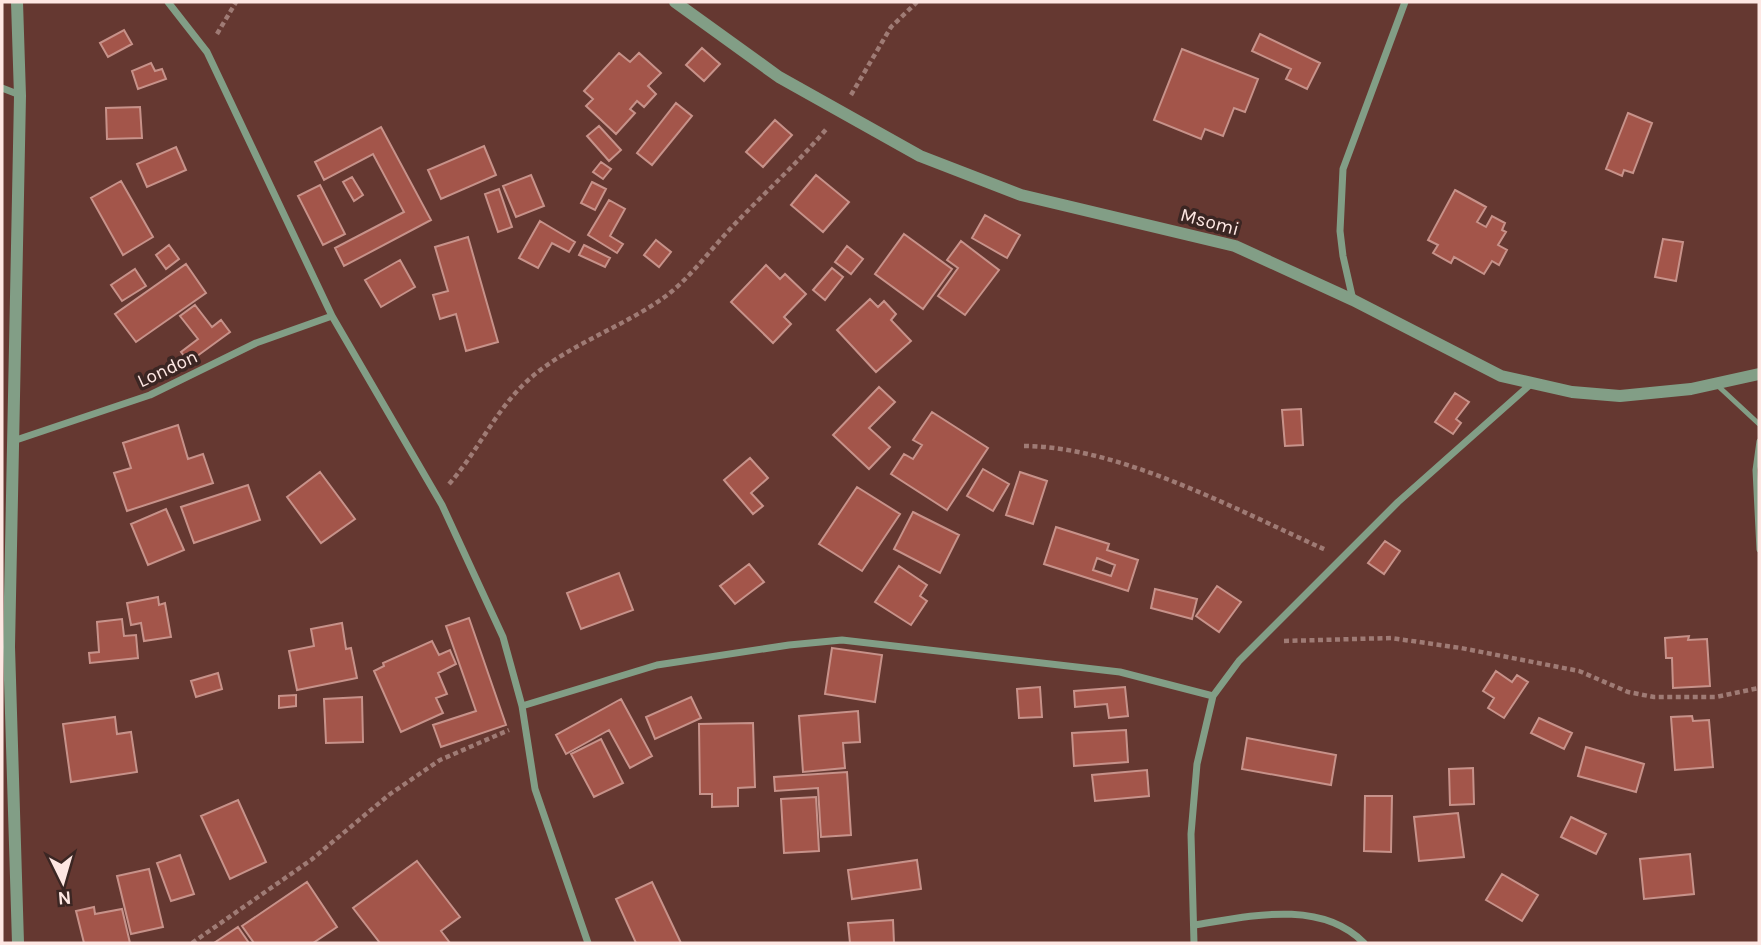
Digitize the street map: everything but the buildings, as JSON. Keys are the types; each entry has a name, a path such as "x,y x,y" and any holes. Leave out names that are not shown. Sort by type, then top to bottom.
{"street":[{"path":"17,2 20,96 13,441 7,519 18,943"},
{"path":"168,2 206,52 332,316 438,498 503,637 522,706 535,789 588,943"},
{"name":"Msomi","path":"675,2 779,77 920,156 980,181 1084,211 1235,246 1353,300 1501,376 1572,392 1620,396 1691,389 1759,374"},
{"path":"1353,300 1342,256 1340,230 1343,169 1405,2"},
{"path":"2,88 20,96"},
{"name":"London","path":"13,441 150,395 256,344 332,316"},
{"path":"1194,943 1191,834 1197,764 1213,696 1239,661 1398,502 1532,383"},
{"path":"522,706 657,665 789,645 842,640 1120,672 1213,696"},
{"path":"1195,925 1257,915 1316,917 1342,924 1364,943"}],"lane":[{"path":"1715,383 1759,424"},
{"path":"1759,441 1755,470 1759,550"}],"path":[{"path":"206,52 236,2"},
{"path":"438,498 472,458 495,419 522,386 544,369 667,295 759,199 797,164 842,110 891,27 917,2"},
{"path":"1024,446 1047,446 1133,468 1226,505 1342,558"},
{"path":"1259,641 1391,638 1461,648 1579,671 1617,688 1654,697 1716,697 1759,688"},
{"path":"192,943 311,860 390,794 440,760 524,724"}]}
